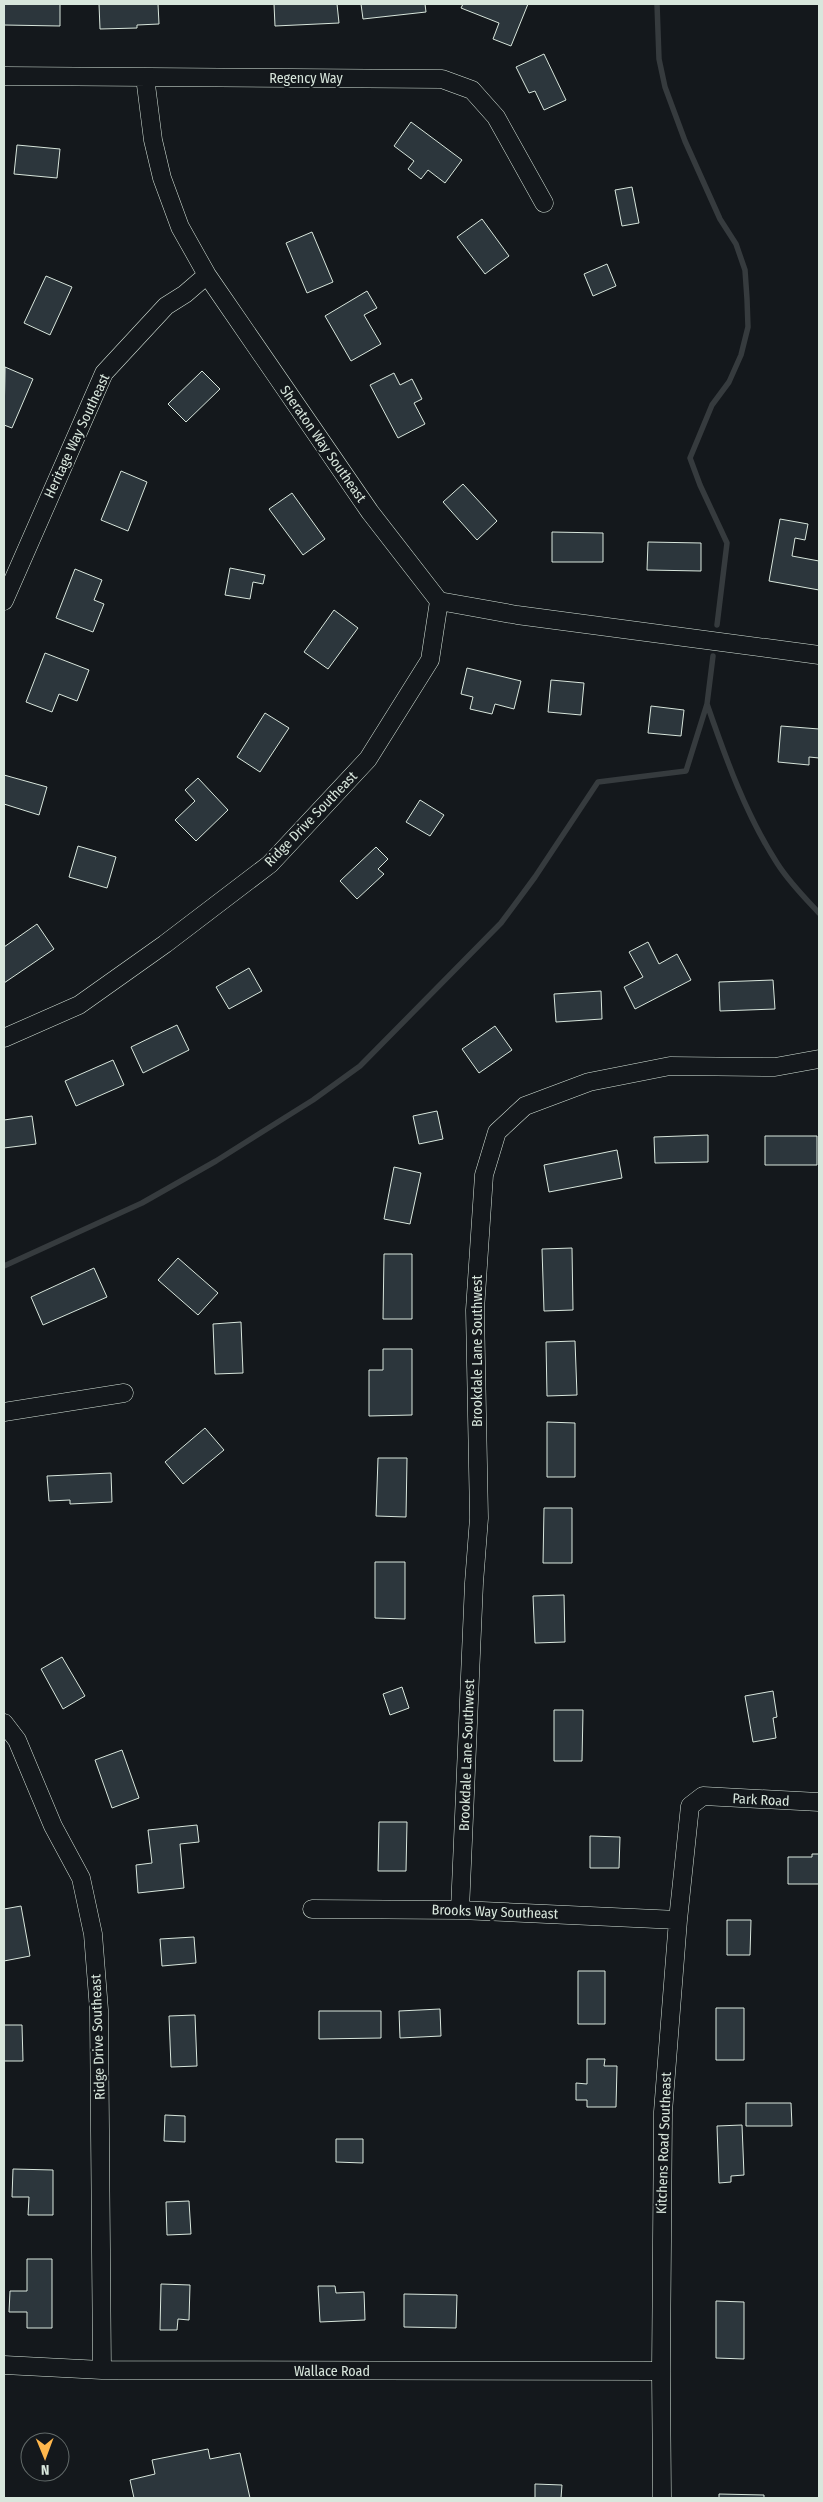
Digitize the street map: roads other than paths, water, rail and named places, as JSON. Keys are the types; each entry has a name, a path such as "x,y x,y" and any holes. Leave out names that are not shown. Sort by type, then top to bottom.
{"street":[{"name":"Regency Way","path":"4,76 442,79 472,90 496,117 544,203"},
{"name":"Sheraton Way Southeast","path":"145,77 153,140 162,178 180,227 207,275 370,512 439,601"},
{"name":"Heritage Way Southeast","path":"4,601 104,373 166,306 185,294 207,275"},
{"path":"439,601 517,615 657,632 819,655"},
{"name":"Ridge Drive Southeast","path":"4,1038 79,1005 165,944 270,864 368,759 430,660 439,601"},
{"name":"Brookdale Lane Southwest","path":"460,1910 474,1583 479,1518 475,1310 484,1175 498,1132 525,1106 589,1082 670,1066 775,1067 819,1059"},
{"path":"4,1412 124,1393"},
{"name":"Ridge Drive Southeast","path":"4,1723 18,1740 53,1826 81,1878 94,1934 99,2010 102,2370"},
{"name":"Park Road","path":"703,1796 819,1802"},
{"name":"Kitchens Road Southeast","path":"662,2498 660,2371 663,2112 678,1920 690,1806 703,1796"},
{"name":"Brooks Way Southeast","path":"312,1909 460,1910 678,1920"},
{"name":"Wallace Road","path":"4,2365 102,2370 660,2371"}],"waterway":[{"path":"657,4 659,59 665,87 685,141 720,219 736,244 745,270 748,327 741,355 729,382 712,405 690,458 700,485 727,543 717,625"},
{"path":"4,1266 142,1203 216,1161 313,1100 360,1066 501,923 535,877 598,782 686,771 707,704 713,656"},
{"path":"707,704 729,766 746,806 766,845 782,870 819,913"}]}
